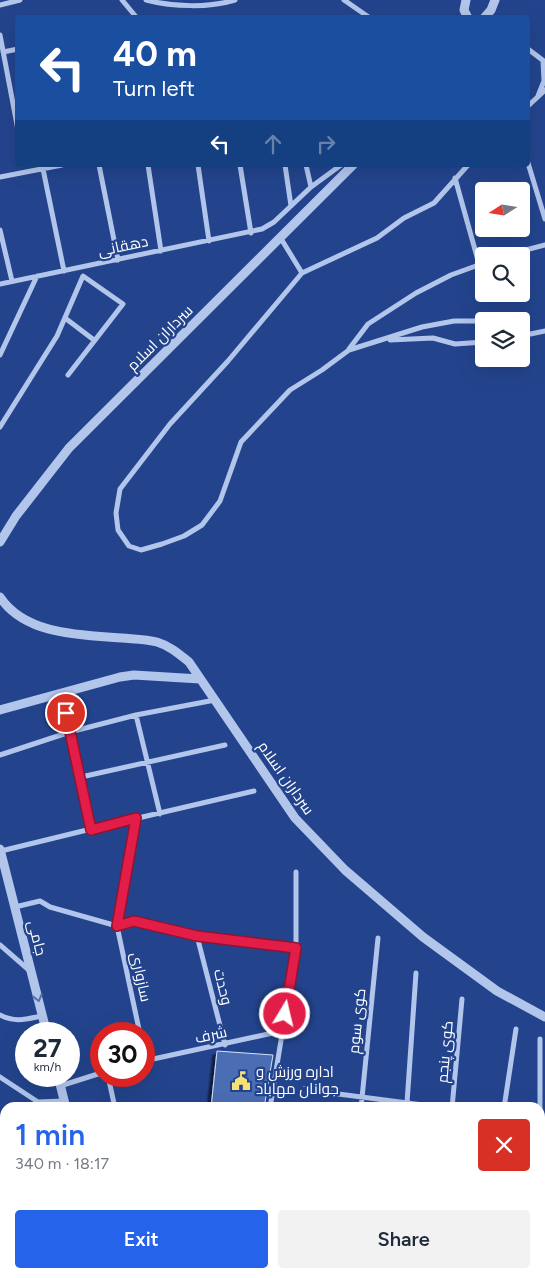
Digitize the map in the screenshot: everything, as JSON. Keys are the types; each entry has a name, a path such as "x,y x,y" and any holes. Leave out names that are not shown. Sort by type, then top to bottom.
{"street":[{"path":"0,5 20,0"},
{"path":"122,0 134,15"},
{"path":"146,0 202,5 222,4 235,0"},
{"path":"344,0 366,15"},
{"path":"466,0 466,15"},
{"path":"487,15 494,0"},
{"path":"0,35 15,105"},
{"path":"3,52 15,50"},
{"path":"530,51 544,62 544,81 538,96"},
{"path":"530,104 545,90"},
{"path":"24,167 25,172"},
{"path":"0,177 52,167"},
{"path":"99,167 118,260"},
{"path":"148,167 162,251"},
{"path":"198,167 209,241"},
{"path":"240,167 250,233"},
{"path":"284,167 291,206"},
{"path":"306,167 310,187"},
{"name":"دهقانی","path":"0,284 250,233 274,222 310,187 337,167"},
{"name":"سرداران اسلام","path":"0,542 16,516 69,448 351,167"},
{"path":"466,167 434,203 404,218 377,238 302,273 228,361 170,424 120,489 116,513 118,530 129,546 141,550 162,544 184,536 202,525 220,501 241,442 290,390 349,350 368,324 416,293 475,266"},
{"path":"529,167 545,219"},
{"path":"43,169 64,271"},
{"path":"455,178 476,247"},
{"path":"0,230 12,281"},
{"path":"280,237 302,273"},
{"path":"530,249 545,245"},
{"path":"0,427 65,318 83,276 84,267"},
{"path":"0,355 37,276"},
{"path":"68,375 123,304 83,276"},
{"path":"65,318 94,340"},
{"path":"349,350 422,328 454,321 475,321"},
{"path":"530,334 545,331"},
{"path":"384,340 433,338 455,344 475,343"},
{"name":"سرداران اسلام","path":"0,597 12,612 24,620 41,627 70,633 156,642 174,649 188,662 295,818 345,870 423,937 498,991 545,1017"},
{"path":"0,710 120,677 134,675 200,679"},
{"path":"0,755 70,732 136,715 215,700"},
{"path":"66,713 91,830"},
{"path":"136,715 160,814"},
{"path":"81,777 225,745"},
{"path":"0,850 254,791"},
{"path":"117,926 136,818"},
{"name":"جامی","path":"0,850 4,881 15,907 44,1022"},
{"path":"271,1102 296,948 296,872"},
{"path":"15,907 40,901 50,907 117,926 134,921 197,936 296,948"},
{"name":"سازواری","path":"117,926 137,1022"},
{"name":"وحدت","path":"197,936 225,1045"},
{"name":"کوی سوم","path":"362,1102 378,938"},
{"path":"0,945 31,972"},
{"path":"408,1102 416,973"},
{"name":"کوی پنجم","path":"453,1102 462,1000"},
{"path":"0,1015 8,1020 20,1021 42,1016"},
{"path":"505,1102 516,1029"},
{"name":"شرف","path":"155,1059 282,1031"},
{"path":"540,1039 540,1102"},
{"path":"0,1077 38,1102"},
{"path":"60,1087 64,1102"},
{"path":"110,1087 114,1102"},
{"path":"323,1092 400,1102"}],"building":[{"name":"اداره ورزش و جوانان مهاباد","path":"217,1051 273,1055 265,1102 212,1102"}],"place":[{"name":"اداره ورزش و جوانان مهاباد","path":"241,1081"}],"route":[{"path":"66,713 91,830 136,818 117,926 134,921 197,936 296,948 285,1014"}]}
